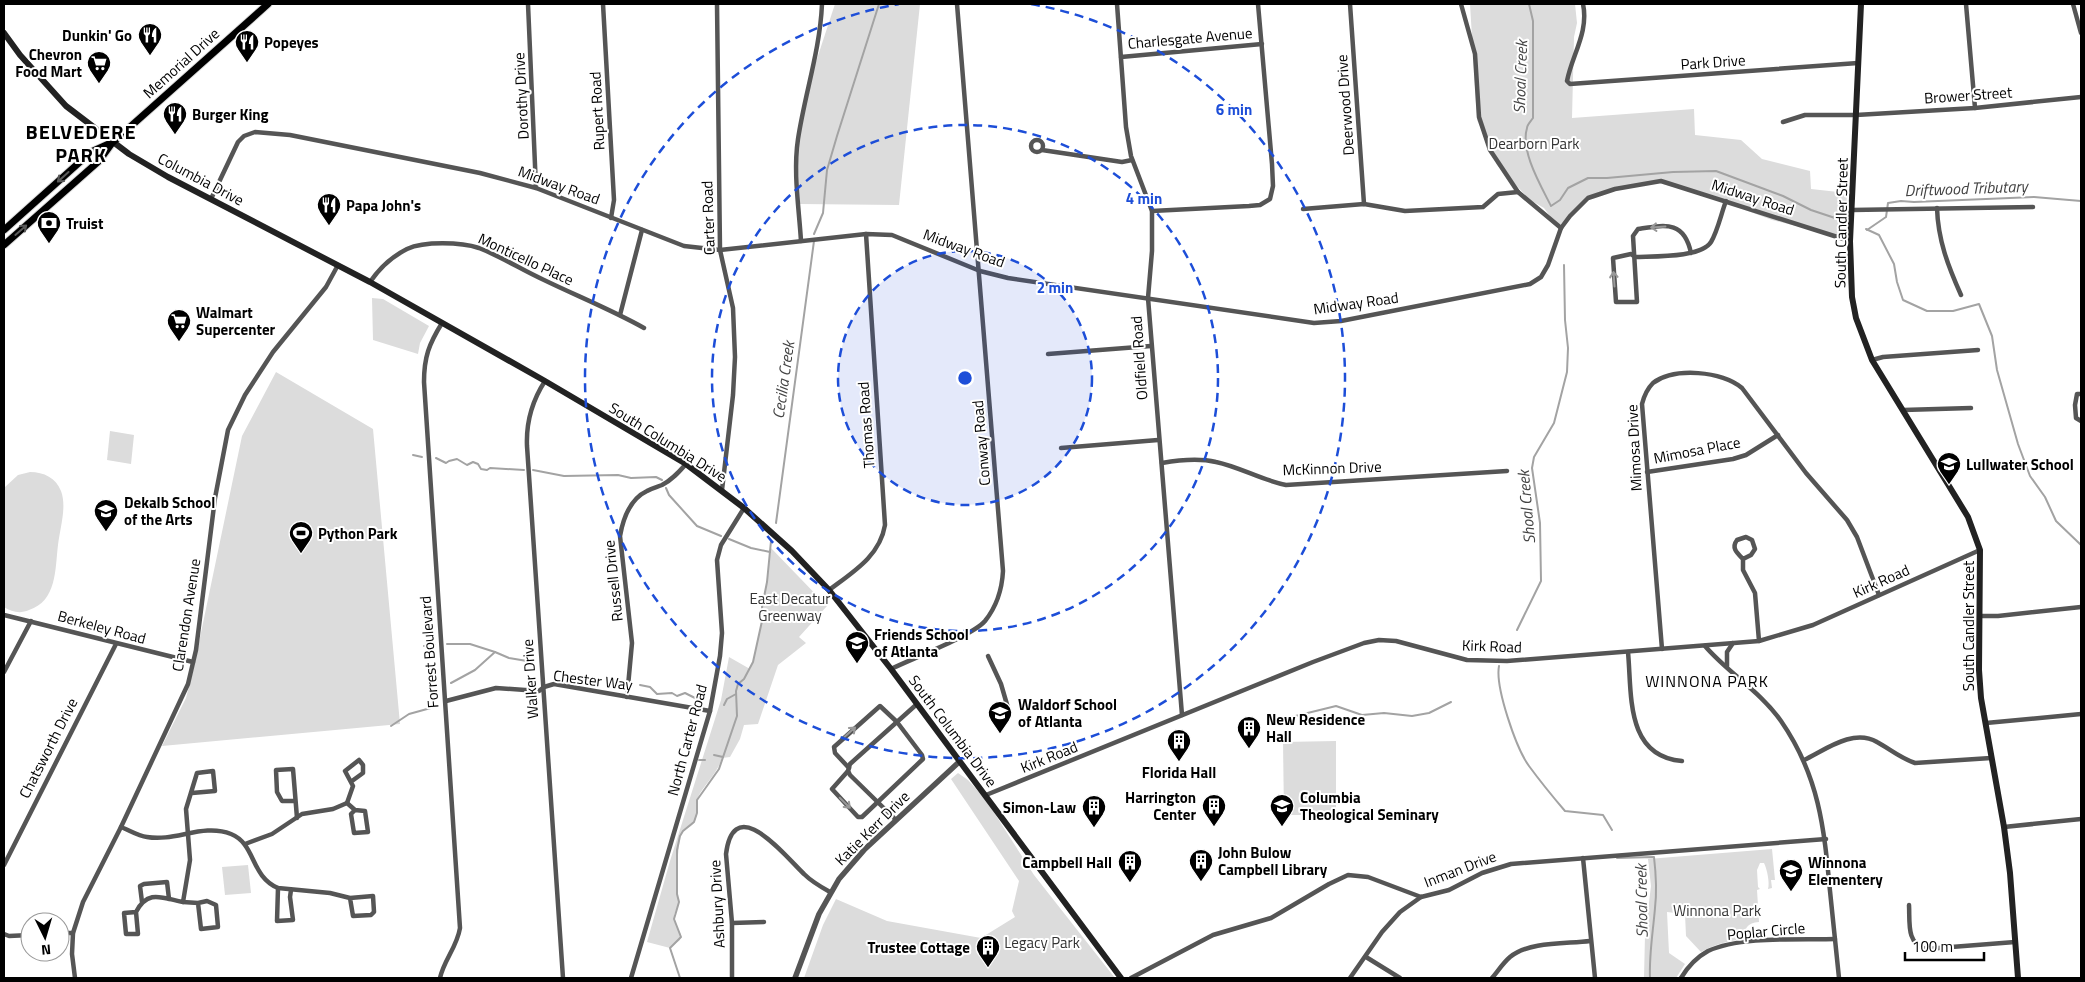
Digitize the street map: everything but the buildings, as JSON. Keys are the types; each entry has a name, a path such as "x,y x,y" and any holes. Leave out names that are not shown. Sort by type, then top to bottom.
{"main road":[{"name":"Memorial Drive","path":"4,245 99,161 112,143 268,4"},
{"name":"South Candler Street","path":"1861,4 1850,241 1852,297 1856,318 1872,360 1968,517 1980,550 1981,616 1979,670 1981,698 2004,827 2010,873 2018,978"},
{"name":"Columbia Drive","path":"4,32 20,55 66,106 112,143 156,171 338,265"},
{"name":"Memorial Drive","path":"4,230 91,152 112,143"},
{"name":"South Columbia Drive","path":"338,265 545,381 686,464 744,508 792,551 829,590 891,668 1121,978"}],"street":[{"name":"Dorothy Drive","path":"528,4 536,188"},
{"name":"Rupert Road","path":"604,4 614,200 612,218"},
{"name":"Carter Road","path":"717,4 720,250 733,308 736,357 722,490"},
{"path":"802,241 796,160 817,52 822,4"},
{"name":"Conway Road","path":"891,668 972,631 984,622 998,600 1004,571 957,4"},
{"name":"Oldfield Road","path":"1117,4 1126,127 1132,160 1152,210 1152,251 1148,298 1158,440 1162,463 1182,715"},
{"path":"1152,210 1249,206 1260,205 1270,200 1273,186 1258,4"},
{"name":"Deerwood Drive","path":"1350,4 1364,204"},
{"path":"1461,4 1475,54 1479,117 1490,150 1518,192 1561,228"},
{"name":"Park Drive","path":"1583,4 1582,40 1570,67 1567,81 1570,84 1858,63"},
{"path":"1966,4 1975,108"},
{"path":"2073,4 2081,33"},
{"name":"Charlesgate Avenue","path":"1121,58 1262,44"},
{"name":"Brower Street","path":"1783,122 1805,115 1856,115 1975,108 2081,97"},
{"name":"Midway Road","path":"211,199 238,142 244,136 255,132 318,139 480,173 536,188 684,246 720,250 866,234 892,235 980,271 1008,278 1314,323 1341,320 1530,284 1541,277 1548,265 1561,228 1588,198 1615,189 1661,181 1850,241"},
{"path":"1042,150 1122,162 1132,160"},
{"path":"1303,210 1364,204 1405,211 1484,207 1498,194 1518,192"},
{"path":"1691,253 1688,240 1683,231 1673,227 1659,226 1638,230 1635,232 1635,257 1637,302 1616,302 1612,263 1615,256 1631,254 1635,257 1691,253 1700,251 1711,241 1726,201"},
{"path":"1852,210 2033,206"},
{"path":"1937,208 1940,240 1950,272 1961,295"},
{"path":"620,315 642,230"},
{"name":"Thomas Road","path":"829,590 869,558 883,536 885,524 866,234"},
{"name":"Monticello Place","path":"370,282 384,266 408,248 441,243 461,244 476,247 492,254 644,328"},
{"name":"Clarendon Avenue","path":"74,978 73,934 83,902 122,827 188,684 194,662 215,498 228,430 245,395 273,352 326,287 338,265"},
{"name":"Forrest Boulevard","path":"440,978 446,962 456,945 460,928 424,382 424,365 427,349 442,323"},
{"path":"1048,354 1151,346"},
{"path":"1872,360 1882,357 1978,350"},
{"name":"Mimosa Drive","path":"1662,649 1642,404 1646,392 1652,384 1660,379 1682,374 1705,373 1723,376 1736,382 1748,395 1806,473 1847,520 1856,537 1879,595"},
{"name":"Walker Drive","path":"545,381 534,399 526,432 563,978"},
{"path":"2079,394 2075,405 2076,418 2081,421"},
{"path":"1903,410 1971,408"},
{"name":"Mimosa Place","path":"1647,472 1746,455 1778,435"},
{"path":"1061,448 1158,440"},
{"name":"McKinnon Drive","path":"1162,463 1201,460 1215,462 1286,485 1507,471"},
{"name":"Russell Drive","path":"627,696 632,643 620,536 623,520 632,504 645,491 663,485 676,476 686,464"},
{"name":"North Carter Road","path":"631,978 710,711 720,656 722,633 717,560 721,546 744,508"},
{"path":"1743,559 1751,555 1754,549 1752,540 1746,537 1740,538 1734,546 1736,553 1743,559 1743,570 1755,593 1759,641"},
{"name":"Kirk Road","path":"986,795 1364,643 1379,640 1396,641 1467,660 1488,661 1536,660 1759,641 1813,625 1980,550"},
{"path":"1981,616 1998,616 2081,607"},
{"name":"Berkeley Road","path":"4,615 194,662"},
{"path":"4,672 30,621"},
{"path":"1727,666 1727,652 1733,643"},
{"name":"Chatsworth Drive","path":"4,865 116,644"},
{"path":"1705,646 1764,700 1781,720 1804,760 1820,808 1826,839 1839,978"},
{"path":"1628,652 1634,722 1640,736 1647,746 1672,760 1682,761"},
{"path":"988,656 1001,684 1008,708"},
{"name":"Chester Way","path":"446,701 496,688 539,691 544,687 554,684 710,711"},
{"path":"896,820 878,802 848,769 835,753 834,747 880,706 897,722 922,755 923,759 878,802 862,817 858,817 833,791 833,787 848,769 850,764 897,722 917,704"},
{"path":"1986,723 2081,714"},
{"path":"1804,760 1849,739 1862,737 1876,741 1904,760 1914,763 1991,758"},
{"path":"246,844 272,834 302,814 333,808 347,803 352,791 352,781 345,771 359,760 363,765 363,773 352,781"},
{"name":"Katie Kerr Drive","path":"795,978 819,914 830,892 852,862 959,762"},
{"path":"295,801 282,801 277,792 276,770 293,768 297,818"},
{"path":"183,902 190,860 186,808 197,773 213,771 215,791 192,793"},
{"path":"347,803 354,810 365,811 368,832 354,833 351,814 354,810"},
{"path":"2004,827 2081,819"},
{"name":"Ashbury Drive","path":"732,978 732,923 726,854 727,844 736,830 747,826 758,830 806,876 830,892"},
{"path":"122,827 146,837 166,838 216,830 233,835 246,844 261,876 278,888 330,893 350,898 373,896 374,912 371,915 353,916 350,898"},
{"name":"Inman Drive","path":"1131,978 1213,935 1271,918 1329,884 1348,876 1368,877 1421,897 1449,890 1482,873 1511,864 1826,839"},
{"path":"1583,858 1595,978"},
{"path":"142,902 140,886 144,884 168,882 169,899"},
{"path":"278,888 277,921 293,920 290,897 292,890"},
{"path":"136,912 124,913 126,934 138,934 136,912 142,902 156,896 183,902 198,903 207,901 216,905 218,927 201,929 198,903"},
{"path":"1350,978 1382,932 1400,912 1421,897"},
{"path":"1909,905 1912,938 1915,945 1920,948 2015,942"},
{"path":"732,923 764,922"},
{"path":"4,934 20,935"},
{"name":"Poplar Circle","path":"1681,978 1694,962 1707,952 1725,945 1835,938"},
{"path":"1492,978 1509,958 1520,951 1590,941"},
{"path":"1366,957 1400,978"}],"green space":[{"path":"835,4 920,4 899,205 800,204 797,143 811,77"},
{"name":"Dearborn Park","path":"1470,4 1575,4 1577,23 1574,37 1572,118 1694,109 1695,135 1741,140 1762,159 1810,171 1811,189 1847,193 1845,238 1772,220 1713,198 1659,183 1620,187 1586,199 1558,227 1544,208 1530,200 1497,165 1477,120"},
{"path":"372,298 383,299 429,326 420,343 418,354 373,340"},
{"name":"Python Park","path":"276,372 373,429 400,724 162,746 186,698 193,671 242,436"},
{"path":"110,431 134,435 131,464 107,460"},
{"path":"30,472 45,475 53,479 59,486 63,497 63,511 55,574 50,592 38,606 26,611 16,612 4,607 4,488 18,475"},
{"name":"East Decatur Greenway","path":"771,548 827,606 799,637 806,643 778,665 758,724 744,725 740,739 730,757 722,758 717,770 697,799 694,823 680,836 676,874 679,902 674,915 681,935 680,940 670,948 647,942 670,861 721,700 729,657 750,669 753,662 762,621 762,607"},
{"path":"1336,741 1336,815 1284,815 1283,742"},
{"name":"Legacy Park","path":"958,773 968,780 986,800 1034,875 1115,978 804,978 823,925 836,899 887,921 981,938 1015,917 1012,911 1019,881 951,779"},
{"name":"Winnona Park","path":"1772,849 1775,880 1771,880 1772,888 1768,889 1766,869 1764,863 1760,863 1757,870 1758,887 1760,889 1757,890 1759,922 1747,927 1744,939 1722,943 1701,952 1686,936 1685,914 1667,912 1669,953 1685,964 1676,978 1644,978 1645,935 1651,886 1648,859"},
{"path":"248,865 251,893 225,895 222,867"}],"waterway":[{"name":"Cecilia Creek","path":"814,234 823,213 827,170 879,4"},
{"path":"1529,4 1533,21 1533,118 1527,127 1526,147 1537,179 1551,206 1560,200 1568,188 1588,178 1716,171 1783,196 1811,210 1841,220"},
{"name":"Driftwood Tributary","path":"1867,230 1886,217 1888,203 1901,201 2034,197 2081,201"},
{"path":"1866,229 1879,235 1894,264 1903,300 1927,311 1953,311 1979,304 1992,336 1997,370 2018,444 2030,476 2045,497 2056,521 2081,545"},
{"name":"Cecilia Creek","path":"776,523 814,241"},
{"name":"Shoal Creek","path":"1517,630 1541,581 1540,523 1532,468 1534,457 1554,423 1567,372 1568,348 1565,320 1564,265"},
{"path":"413,455 422,457"},
{"path":"436,458 446,463 457,459 467,465 473,462 478,464 481,469 487,470 490,468 524,470"},
{"path":"533,470 564,476 618,475 631,478 656,477 662,480"},
{"path":"666,488 669,495 697,526 721,536"},
{"path":"729,539 751,548 770,552"},
{"name":"Cecilia Creek","path":"680,978 670,948 681,937 674,919 679,902 677,894 677,850 683,831 694,822 697,813 697,800 719,769 737,716 736,691 738,684 744,679 753,662 762,621 762,607 767,582 771,541"},
{"path":"447,644 470,644 495,652"},
{"path":"424,646 435,645"},
{"path":"451,683 475,670 495,652 509,658 533,662"},
{"name":"Shoal Creek","path":"1499,666 1503,702 1518,746 1529,766 1565,811 1603,815 1612,830"},
{"path":"640,685 650,687 657,694 672,693 677,696 685,693 699,700"},
{"path":"724,705 727,699 736,694"},
{"path":"1271,722 1336,706 1362,715 1384,713 1412,716 1429,713 1451,702"},
{"path":"391,726 409,714 438,706"},
{"path":"714,755 723,757"},
{"path":"699,760 705,760"},
{"name":"Shoal Creek","path":"1617,858 1654,857 1656,895 1650,978"}],"place":[{"name":"Dunkin' Go","path":"150,56"},
{"name":"Popeyes","path":"247,63"},
{"name":"Chevron Food Mart","path":"99,84"},
{"name":"Burger King","path":"175,135"},
{"name":"Papa John's","path":"329,226"},
{"name":"Truist","path":"49,244"},
{"name":"Walmart Supercenter","path":"179,342"},
{"name":"Lullwater School","path":"1949,485"},
{"name":"Dekalb School of the Arts","path":"106,532"},
{"name":"Python Park","path":"301,554"},
{"name":"Friends School of Atlanta","path":"857,664"},
{"name":"Waldorf School of Atlanta","path":"1000,734"},
{"name":"New Residence Hall","path":"1249,749"},
{"name":"Florida Hall","path":"1179,762"},
{"name":"Harrington Center","path":"1214,827"},
{"name":"Columbia Theological Seminary","path":"1282,827"},
{"name":"Simon-Law","path":"1094,828"},
{"name":"John Bulow Campbell Library","path":"1201,882"},
{"name":"Campbell Hall","path":"1130,883"},
{"name":"Winnona Elementery","path":"1791,892"},
{"name":"Trustee Cottage","path":"988,968"}],"district":[{"name":"BELVEDERE PARK","path":"81,142"},
{"name":"WINNONA PARK","path":"1707,681"}]}
